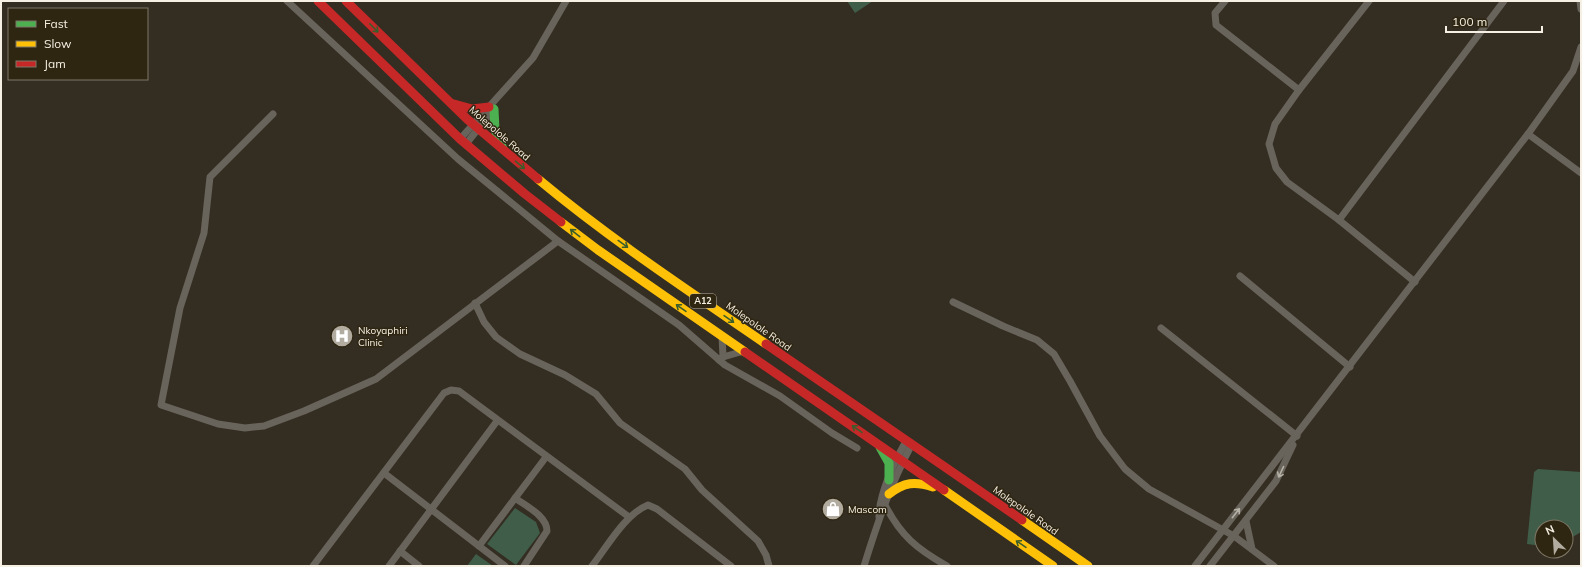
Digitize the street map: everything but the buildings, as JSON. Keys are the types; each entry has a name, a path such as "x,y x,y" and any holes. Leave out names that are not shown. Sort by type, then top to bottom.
{"main road":[{"name":"A12","path":"318,1 463,142 526,194 598,250 1053,566"},
{"name":"Molepolole Road","path":"346,1 448,102 567,204 1088,566"},
{"path":"448,102 472,110 492,108 495,130 504,151"},
{"path":"878,444 888,458 890,468 889,480"},
{"path":"889,494 902,484 908,482 918,482 946,493"}],"street":[{"path":"287,1 458,159 558,241 680,325 721,358 780,396 832,433 857,448"},
{"path":"463,142 533,58 566,1"},
{"path":"1225,1 1215,13 1216,25 1299,90"},
{"path":"1369,1 1299,90 1275,124 1269,144 1276,168 1287,182 1339,220 1415,282"},
{"path":"1339,220 1504,1"},
{"path":"1580,1 1581,9"},
{"path":"1195,566 1297,436 1528,134 1572,71 1581,47"},
{"path":"273,114 210,177 204,233 180,308 161,405 218,424 245,428 264,426 304,411 376,379 558,241"},
{"path":"1528,134 1581,173"},
{"path":"1240,276 1350,367"},
{"path":"954,302 1003,326 1037,340 1054,354 1070,380 1100,436 1125,469 1149,489 1234,536 1274,566"},
{"path":"475,303 484,322 496,337 520,354 565,375 596,394 620,422 685,469 702,490 758,541 766,554 769,566"},
{"path":"1161,328 1297,436"},
{"path":"721,358 722,336"},
{"path":"721,358 744,351"},
{"path":"313,566 444,393 451,390 459,390 497,421 629,518"},
{"path":"389,566 497,421"},
{"path":"1210,566 1276,481 1297,436"},
{"path":"879,517 879,507 889,480 909,443"},
{"path":"479,546 546,457"},
{"path":"864,566 879,517 889,494 900,459"},
{"path":"384,473 505,566"},
{"path":"515,498 543,518 547,527 547,531 524,566"},
{"path":"592,566 629,518 640,508 648,505 657,509 731,566"},
{"path":"885,505 899,530 910,542 947,566"},
{"path":"1246,521 1252,549"},
{"path":"400,551 419,566"}],"green space":[{"path":"847,1 873,1 855,13"},
{"path":"1538,469 1581,472 1581,532 1574,536 1574,519 1534,519 1534,545 1527,544 1534,472"},
{"path":"515,508 536,522 540,533 516,565 487,544"},
{"path":"476,554 493,566 467,566"}],"traffic: fast":[{"path":"494,109 495,130 503,149"},
{"path":"880,447 889,463 889,480"}],"traffic: slow":[{"path":"538,179 621,244 766,344"},
{"path":"561,222 598,250 745,352"},
{"path":"889,494 900,487 915,483 933,487"},
{"path":"944,490 1053,566"},
{"path":"1022,520 1088,566"}],"traffic: jam":[{"path":"318,1 460,139 525,194 561,222"},
{"path":"346,1 467,119 538,179"},
{"path":"454,104 472,109 489,107"},
{"path":"766,344 1022,520"},
{"path":"745,352 944,490"}],"place":[{"name":"Nkoyaphiri Clinic","path":"342,336"},
{"name":"Mascom","path":"833,509"}]}
